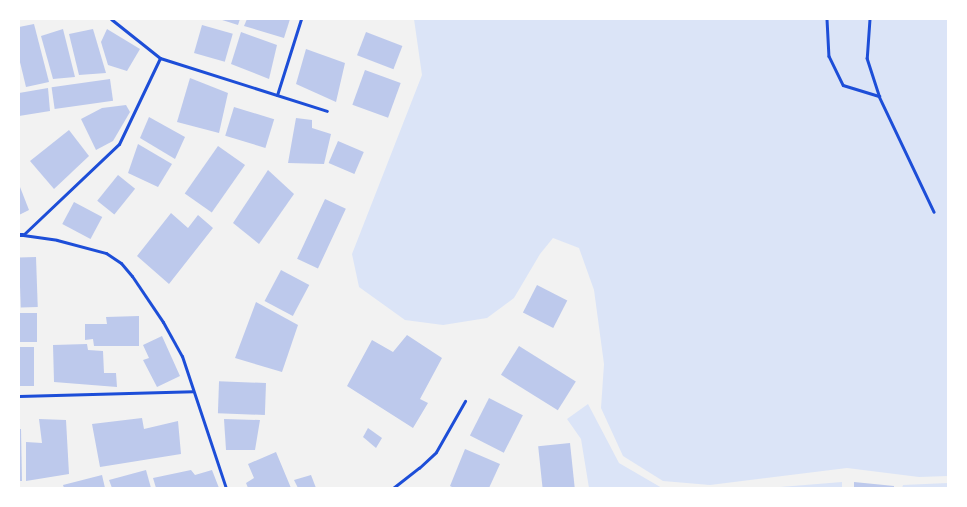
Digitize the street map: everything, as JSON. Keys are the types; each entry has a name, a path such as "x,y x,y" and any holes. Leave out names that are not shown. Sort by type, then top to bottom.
{"lane":[{"path":"110,19 160,58 327,111"},
{"path":"277,95 301,19"},
{"path":"21,235 119,144 160,58"},
{"path":"21,235 91,248 106,253 121,264 163,322 182,356 226,488"},
{"path":"19,396 193,391"},
{"path":"393,488 419,468 436,452 464,401"}],"path":[{"path":"827,19 830,56 843,85 879,96"},
{"path":"870,19 867,58 879,96 934,212"}],"shaded area":[{"path":"414,19 948,19 948,476 919,477 847,468 710,485 663,481 623,456 601,408 604,364 594,290 579,248 553,238 540,254 514,298 487,318 443,325 405,320 359,287 352,254 422,75"},
{"path":"588,404 619,463 662,488 589,488 581,439 567,419"},
{"path":"842,482 842,488 768,488"},
{"path":"948,483 948,488 902,488 903,485"}],"building":[{"path":"219,19 240,19 238,25"},
{"path":"247,19 290,19 284,38 244,26"},
{"path":"34,24 49,82 26,87 19,58 19,27"},
{"path":"202,25 233,34 225,62 194,53"},
{"path":"63,29 75,77 53,79 41,36"},
{"path":"93,29 106,73 79,75 69,34"},
{"path":"107,29 140,49 127,71 108,65 101,42"},
{"path":"241,32 277,45 269,79 231,64"},
{"path":"366,32 402,46 393,69 357,55"},
{"path":"306,49 345,63 336,102 296,84"},
{"path":"365,70 401,83 388,118 352,105"},
{"path":"190,78 228,93 219,133 177,122"},
{"path":"110,79 113,101 55,109 52,87"},
{"path":"48,88 50,111 19,116 19,93"},
{"path":"126,105 130,112 113,141 96,150 81,119 102,108"},
{"path":"234,107 274,119 265,148 225,136"},
{"path":"149,117 185,137 175,159 140,138"},
{"path":"296,118 312,120 312,128 331,134 324,164 288,163"},
{"path":"69,130 89,156 54,189 30,161"},
{"path":"338,141 364,152 354,174 329,163"},
{"path":"138,144 172,164 158,187 128,173"},
{"path":"218,146 245,165 212,212 185,194"},
{"path":"268,170 294,194 259,244 233,223"},
{"path":"118,175 135,189 114,214 97,201"},
{"path":"19,187 29,210 19,215"},
{"path":"325,199 346,209 318,269 297,259"},
{"path":"74,202 102,217 91,239 62,224"},
{"path":"171,213 188,228 198,215 213,228 169,284 137,256"},
{"path":"36,257 38,307 21,308 19,258"},
{"path":"281,270 309,285 293,316 265,301"},
{"path":"537,285 567,300 553,328 523,313"},
{"path":"256,302 298,325 282,372 235,358"},
{"path":"19,313 37,313 37,342 19,342"},
{"path":"139,316 139,346 94,346 93,339 85,340 85,324 107,324 106,317"},
{"path":"407,335 442,358 420,399 428,403 413,428 347,386 372,340 393,352"},
{"path":"162,336 180,376 157,387 143,360 149,358 143,345"},
{"path":"87,344 88,350 103,351 104,373 116,373 117,387 54,382 53,345"},
{"path":"519,346 576,382 558,410 501,375"},
{"path":"19,347 34,347 34,386 19,386"},
{"path":"219,381 266,383 265,415 218,413"},
{"path":"489,398 523,415 504,453 470,435"},
{"path":"142,418 144,429 178,421 181,454 100,467 92,424"},
{"path":"39,419 66,420 69,474 26,481 26,442 42,443"},
{"path":"224,419 260,420 255,450 226,450"},
{"path":"368,428 382,438 376,448 363,437"},
{"path":"19,429 21,429 22,481 19,481"},
{"path":"570,443 575,488 543,488 538,446"},
{"path":"465,449 500,464 489,488 454,488 450,486"},
{"path":"276,452 291,488 248,488 246,483 254,478 248,464"},
{"path":"146,470 151,488 112,488 109,480"},
{"path":"191,470 195,475 212,470 219,488 156,488 153,478"},
{"path":"102,475 105,488 64,488 63,485"},
{"path":"311,475 316,488 298,488 294,480"},
{"path":"854,482 894,486 894,488 854,488"}]}
